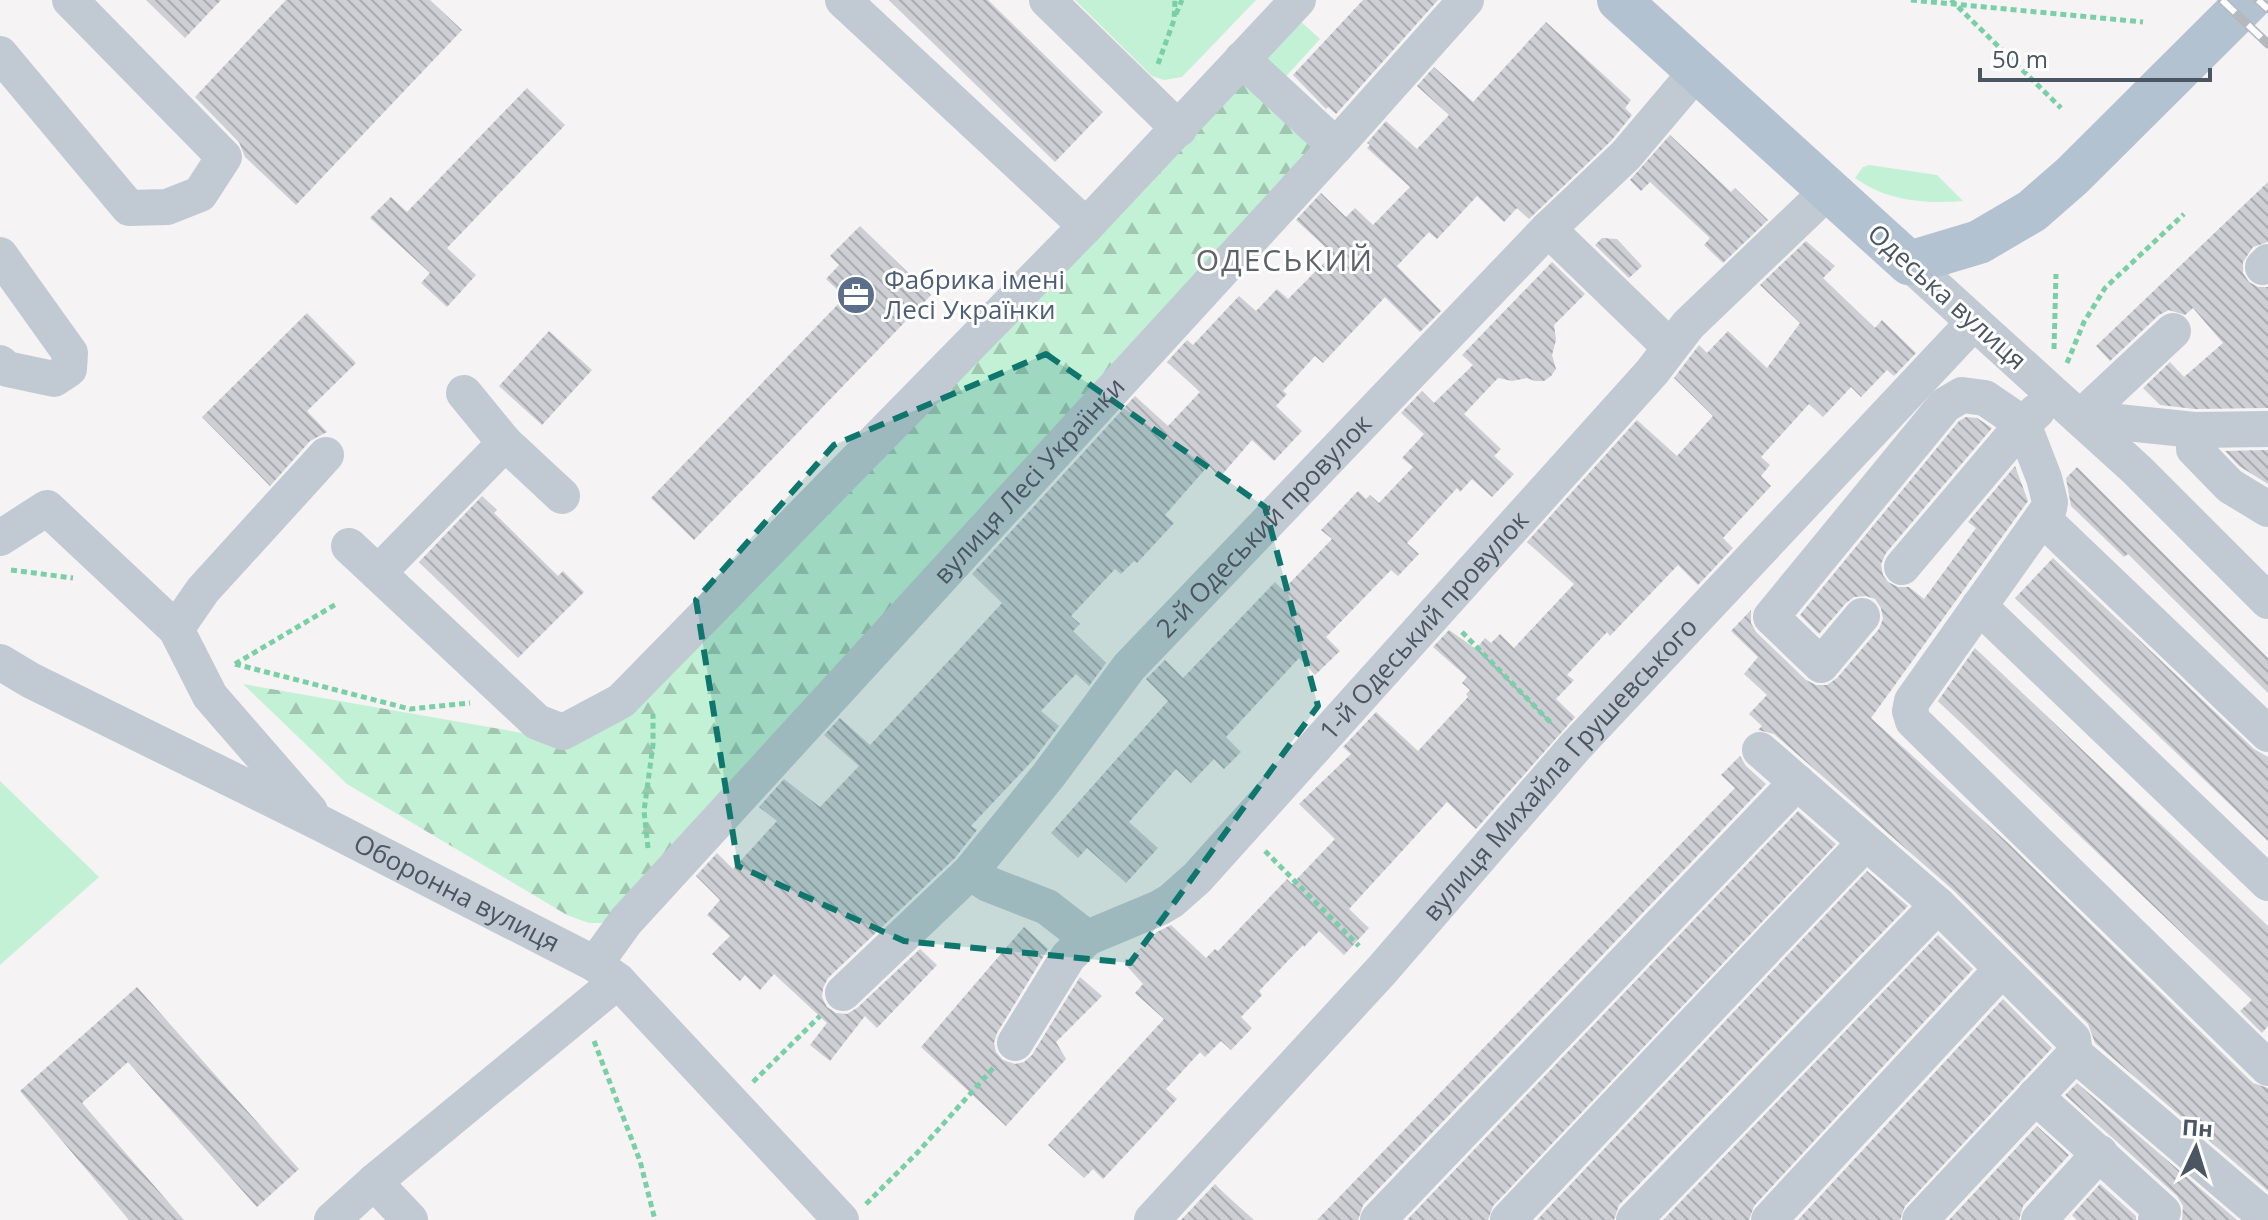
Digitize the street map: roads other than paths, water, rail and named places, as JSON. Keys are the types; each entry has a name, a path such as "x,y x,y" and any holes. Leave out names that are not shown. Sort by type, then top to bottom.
{"main road":[{"name":"Одеська вулиця","path":"1619,0 1909,263"},
{"path":"1909,263 1979,242 2032,211 2072,176 2249,0"}],"street":[{"path":"0,54 129,208 167,207 200,194 224,157 70,0"},
{"path":"843,0 1086,226"},
{"path":"1047,0 1179,129"},
{"path":"349,546 537,722 563,732 621,701 1086,226 1298,0"},
{"name":"вулиця Лесі Українки","path":"332,1220 583,1011 606,972 611,940 1466,0"},
{"path":"1242,59 1336,146"},
{"name":"2-й Одеський провулок","path":"843,993 970,872 1048,776 1129,667 1548,229 1626,155 1697,71"},
{"name":"1-й Одеський провулок","path":"1015,1043 1068,957 1087,938 1171,901 1197,878 1652,372 1700,312 1829,190"},
{"path":"1548,229 1670,347"},
{"path":"0,255 70,353 69,369 54,379 7,369 0,363"},
{"name":"Одеська вулиця","path":"1909,263 2137,470 2268,601"},
{"name":"вулиця Михайла Грушевського","path":"1152,1220 1382,970 1575,747 1974,322"},
{"path":"2080,418 2173,331"},
{"path":"464,393 505,443 562,496"},
{"path":"1902,567 2052,393"},
{"path":"1862,616 1821,665 1771,617 1945,405 1962,395 1985,398 2023,424 2049,493 2049,508 1912,701 1910,711 1913,721 2268,1068"},
{"path":"2080,418 2194,430 2268,429"},
{"path":"2194,430 2194,449 2230,486 2268,509"},
{"path":"378,573 505,443"},
{"path":"176,629 203,590 326,455"},
{"path":"0,538 47,508 176,629 210,696 322,824"},
{"path":"2042,518 2268,734"},
{"path":"1979,606 2268,883"},
{"name":"Оборонна вулиця","path":"0,662 30,680 322,824 606,972 850,1215"},
{"path":"1760,750 1938,905 2073,1039 2075,1054 2268,1219"},
{"path":"1378,1220 1797,782"},
{"path":"1508,1220 1865,843"},
{"path":"970,872 988,884 1047,907 1087,938"},
{"path":"1634,1220 1938,905"},
{"path":"1769,1220 2002,969"},
{"path":"1920,1220 2075,1054"},
{"path":"2035,1096 2163,1212 2156,1220"},
{"path":"2039,1220 2100,1153"},
{"path":"374,1182 410,1220"}],"railway":[{"path":"2222,0 2268,44"},
{"path":"2258,0 2268,9"}],"place":[{"name":"Фабрика імені Лесі Українки","path":"856,295"}],"district":[{"name":"ОДЕСЬКИЙ","path":"1285,261"}]}
